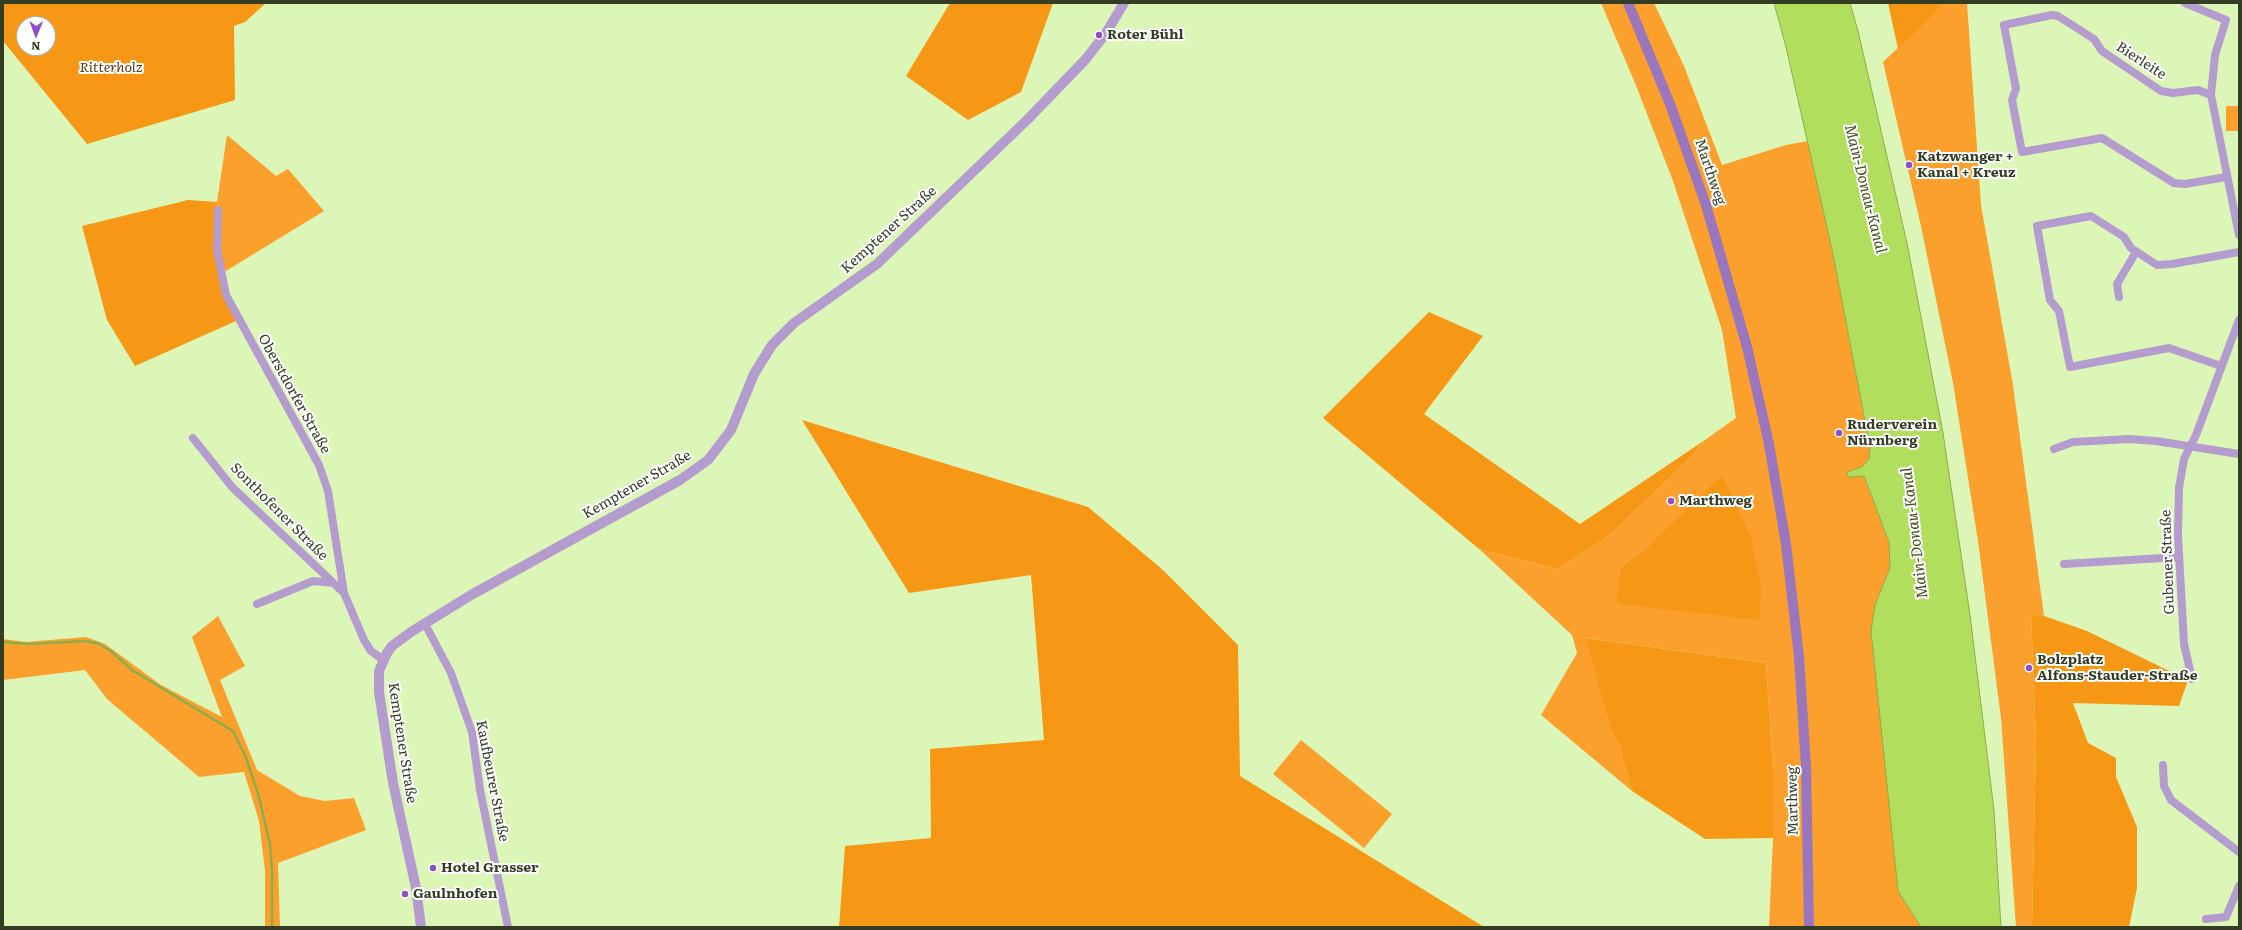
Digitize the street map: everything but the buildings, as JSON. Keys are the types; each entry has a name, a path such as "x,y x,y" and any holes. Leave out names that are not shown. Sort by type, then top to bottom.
{"main road":[{"name":"Marthweg","path":"1628,3 1668,98 1706,205 1748,347 1769,444 1786,544 1799,657 1806,766 1809,927"}],"street":[{"name":"Kemptener Straße","path":"421,927 418,902 397,803 382,715 378,682 382,659 392,646 425,624 534,559 680,480 708,460 730,430 754,374 772,345 794,323 877,264 1027,120 1076,71 1106,33 1124,3"},
{"path":"2185,3 2226,20 2215,55 2211,95 2226,177 2239,235"},
{"name":"Bierleite","path":"2211,95 2198,90 2173,93 2162,91 2102,52 2094,39 2064,18 2052,15 2004,25 2016,89 2012,100 2022,152 2102,138 2174,183 2185,184 2226,177"},
{"name":"Oberstdorfer Straße","path":"218,210 217,250 226,294 319,466 328,491 344,593"},
{"path":"2221,366 2169,348 2070,367 2059,311 2050,300 2037,226 2092,216 2124,237 2136,252 2157,265 2164,266 2239,252"},
{"path":"2119,297 2117,284 2136,252"},
{"name":"Gubener Straße","path":"2192,679 2184,644 2179,557 2179,488 2184,458 2191,446 2239,320"},
{"name":"Sonthofener Straße","path":"193,438 232,487 344,593 364,640 371,651 382,659"},
{"path":"2054,449 2073,442 2129,439 2191,446 2239,454"},
{"path":"2064,564 2179,557"},
{"name":"Sonthofener Straße","path":"257,604 313,581 334,584"},
{"name":"Kaufbeurer Straße","path":"425,624 451,673 472,732 480,790 508,927"},
{"path":"2163,765 2164,786 2171,800 2239,852"},
{"path":"2206,919 2226,917 2239,886"}],"shaded area":[{"path":"1601,3 1654,3 1684,66 1722,165 1786,145 1808,141 1833,254 1870,447 1869,459 1862,467 1847,472 1848,477 1864,476 1889,542 1890,568 1875,605 1898,891 1921,927 1769,927 1773,838 1773,769 1766,663 1587,638 1610,728 1619,745 1632,791 1541,715 1577,653 1572,635 1479,549 1558,569 1610,535 1693,455 1702,442 1736,418 1722,330 1673,181 1635,83","holes":["1650,545 1618,604 1620,568"]},
{"path":"1945,3 1967,3 1981,205 2013,385 2044,616 2031,614 2036,741 2032,927 2016,927 2001,718 1978,541 1953,383 1921,226 1883,62"},
{"path":"2226,106 2239,106 2239,131 2226,131"},
{"path":"227,135 276,176 288,169 324,211 221,274 217,202"},
{"path":"218,616 245,666 220,680 257,770 300,796 325,801 354,798 366,830 278,863 280,927 265,927 265,871 259,821 244,772 199,777 107,699 85,670 3,680 3,639 26,642 86,637 105,644 161,685 222,717 192,637"},
{"path":"1301,740 1392,814 1364,848 1273,774"}],"green space":[{"name":"Ritterholz","path":"3,3 266,3 245,22 234,26 235,100 87,144 3,41"},
{"path":"950,3 1053,3 1021,92 968,120 906,76"},
{"path":"1888,3 1945,3 1898,49"},
{"path":"188,200 217,202 221,274 236,321 135,366 107,320 82,226"},
{"path":"1429,312 1483,336 1424,414 1580,524 1702,442 1693,455 1610,535 1558,569 1479,549 1323,418"},
{"path":"802,420 1088,507 1163,570 1238,645 1240,776 1484,927 839,927 845,846 931,838 930,749 1044,740 1031,575 909,593"},
{"path":"1723,477 1751,538 1761,585 1760,620 1617,604 1620,568 1650,545 1716,481"},
{"path":"2031,614 2044,616 2087,631 2188,680 2179,706 2073,703 2088,743 2116,758 2116,777 2137,827 2137,888 2129,927 2032,927 2036,741"},
{"path":"1586,638 1766,663 1773,769 1773,838 1705,839 1632,791 1619,745 1610,728"}],"water":[{"name":"Main-Donau-Kanal","path":"1774,3 1850,3 1858,31 1907,243 1943,433 1970,615 1994,810 2001,927 1921,927 1898,891 1871,631 1875,605 1890,568 1889,542 1864,476 1848,477 1847,472 1862,467 1869,459 1870,447 1833,254 1786,47"}],"waterway":[{"path":"3,642 28,644 85,641 97,643 111,651 132,670 233,731 245,755 258,793 270,844 272,871 272,927"}],"place":[{"name":"Roter Bühl","path":"1099,35"},
{"name":"Katzwanger + Kanal + Kreuz","path":"1909,165"},
{"name":"Ruderverein Nürnberg","path":"1839,433"},
{"name":"Marthweg","path":"1671,501"},
{"name":"Bolzplatz Alfons-Stauder-Straße","path":"2029,668"},
{"name":"Hotel Grasser","path":"433,868"},
{"name":"Gaulnhofen","path":"405,894"}]}
